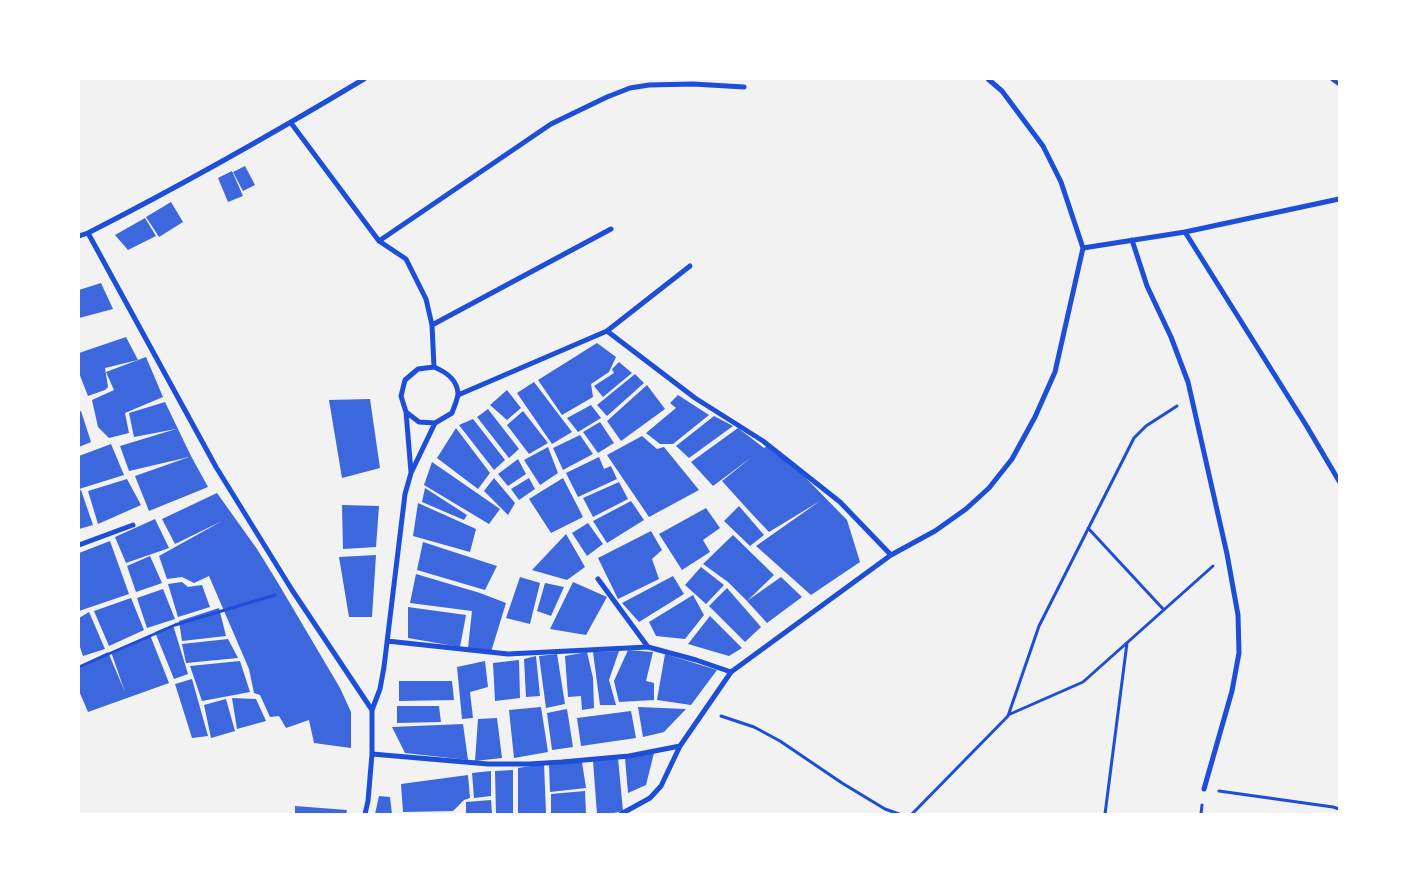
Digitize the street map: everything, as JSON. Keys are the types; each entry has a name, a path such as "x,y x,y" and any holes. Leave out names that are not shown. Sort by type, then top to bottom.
{"street":[{"path":"79,236 149,202 291,123 364,79"},
{"path":"621,814 650,798 661,786 680,746 731,672 891,555 936,531 966,510 989,488 1012,460 1035,417 1055,372 1083,248 1061,182 1043,146 1002,91 988,79"},
{"path":"379,241 551,124 607,96 630,88 649,85 693,84 744,87"},
{"path":"291,123 379,241 406,259 426,298 432,325 434,368"},
{"path":"1083,248 1185,232 1339,200"},
{"path":"432,325 611,229"},
{"path":"1185,232 1339,481"},
{"path":"88,233 216,467 292,590 372,710"},
{"path":"1132,240 1147,286 1171,337 1188,382 1227,554 1238,615 1239,653 1232,691 1204,789"},
{"path":"458,394 607,332 690,266"},
{"path":"607,332 695,398 763,441 840,502 891,555"},
{"path":"365,814 372,754 372,710 380,689 405,494 412,473 435,424 452,413 458,394 455,382 446,372 434,368 418,369 405,380 401,396 406,412 412,473"},
{"path":"406,412 419,422 435,424"},
{"path":"79,545 133,525"},
{"path":"598,579 648,647"},
{"path":"387,641 508,654 648,647 731,672"},
{"path":"372,754 488,764 529,764 629,756 680,746"}],"lane":[{"path":"1332,79 1339,84"}],"path":[{"path":"1008,716 1039,626 1134,438 1146,426 1190,397"},
{"path":"1088,528 1164,610"},
{"path":"912,814 1008,716 1083,682 1227,554"},
{"path":"79,667 175,625 292,590"},
{"path":"1105,814 1127,643"},
{"path":"705,711 754,727 780,741 842,783 885,809 899,814"},
{"path":"1201,814 1204,789 1339,809"}],"building":[{"path":"245,166 255,185 243,191 233,172"},
{"path":"232,171 243,196 228,202 218,178"},
{"path":"171,202 183,222 159,237 146,217"},
{"path":"145,218 156,236 128,250 115,235"},
{"path":"101,283 113,309 79,318 79,290"},
{"path":"126,337 138,360 105,368 108,387 105,390 88,396 79,373 79,353"},
{"path":"597,343 616,357 609,372 591,384 593,397 562,415 538,380"},
{"path":"146,357 163,397 125,413 129,433 109,438 98,427 92,400 114,390 106,372"},
{"path":"619,362 632,373 603,397 594,386 614,373 612,369"},
{"path":"635,374 644,383 607,416 597,405"},
{"path":"534,382 572,432 552,444 517,393"},
{"path":"647,385 665,409 621,441 607,421"},
{"path":"507,390 521,408 507,420 490,405"},
{"path":"678,395 709,415 673,444 660,444 646,433 676,408 670,403"},
{"path":"370,399 380,468 342,478 329,400"},
{"path":"165,402 208,487 149,511 135,476 189,457 129,471 120,446 176,429 134,437 129,413"},
{"path":"591,405 601,418 578,432 567,418"},
{"path":"488,409 519,449 509,458 477,417"},
{"path":"81,411 91,442 79,447 79,412"},
{"path":"523,411 548,443 529,454 507,425"},
{"path":"714,416 733,426 689,458 676,446"},
{"path":"473,419 505,460 494,470 459,425"},
{"path":"600,422 614,443 598,453 583,432"},
{"path":"456,428 490,473 478,489 437,458"},
{"path":"738,428 764,448 767,446 801,473 847,520 860,562 811,595 756,546 820,501 769,532 722,481 752,457 713,486 691,462"},
{"path":"580,435 593,454 563,470 553,448"},
{"path":"642,436 657,449 664,447 699,490 649,517 607,455"},
{"path":"111,444 124,475 79,489 79,456"},
{"path":"548,447 558,473 540,485 524,460"},
{"path":"599,457 604,469 611,466 617,479 578,497 566,473"},
{"path":"518,459 526,474 508,486 498,474"},
{"path":"432,462 500,509 489,524 424,485"},
{"path":"494,478 515,503 508,515 484,491"},
{"path":"529,478 535,489 519,500 511,489"},
{"path":"563,478 583,517 551,533 529,499"},
{"path":"127,479 141,505 98,524 88,491"},
{"path":"619,482 628,499 593,517 583,498"},
{"path":"425,488 467,515 464,520 422,502"},
{"path":"81,490 93,525 79,529 79,491"},
{"path":"217,493 257,549 340,688 351,712 351,748 314,743 309,720 286,728 279,716 270,717 260,695 254,693 249,669 209,576 194,583 182,577 167,579 159,556 222,521 175,544 162,519"},
{"path":"631,501 644,520 607,543 593,521"},
{"path":"418,503 476,529 470,552 413,536"},
{"path":"342,505 379,506 376,547 343,549"},
{"path":"739,506 764,535 750,546 724,521"},
{"path":"706,508 720,528 703,540 710,552 682,570 659,534"},
{"path":"155,519 169,548 126,563 115,537"},
{"path":"588,523 603,544 587,556 572,533"},
{"path":"651,531 662,550 652,559 659,579 618,599 598,558"},
{"path":"566,534 585,567 567,580 532,570"},
{"path":"733,535 774,575 747,601 728,582 703,564"},
{"path":"110,541 129,594 79,611 79,553"},
{"path":"423,542 497,566 485,590 417,570"},
{"path":"376,555 372,617 349,617 339,557"},
{"path":"150,556 162,583 136,592 127,566"},
{"path":"701,567 724,585 706,604 685,585"},
{"path":"416,574 480,593 506,603 491,652 468,648 472,611 410,603"},
{"path":"673,576 684,594 639,622 622,603"},
{"path":"520,577 540,583 530,624 506,618"},
{"path":"781,577 802,597 767,623 747,601"},
{"path":"182,582 188,587 202,585 210,607 178,617 168,584"},
{"path":"573,582 607,597 586,635 550,629"},
{"path":"545,583 564,587 551,616 537,611"},
{"path":"727,588 761,627 745,642 709,606"},
{"path":"163,589 175,619 147,628 137,598"},
{"path":"693,595 704,615 685,639 656,636 649,622"},
{"path":"131,598 144,630 109,646 94,611"},
{"path":"408,607 466,615 460,647 408,638"},
{"path":"219,608 226,636 182,641 179,621"},
{"path":"89,612 105,649 83,656 79,644 79,618"},
{"path":"710,616 742,648 729,656 688,644"},
{"path":"173,625 188,674 174,679 155,632"},
{"path":"150,635 169,683 88,712 79,691 79,666 108,652 125,692 111,652"},
{"path":"228,639 238,658 186,663 182,644"},
{"path":"628,650 653,652 646,681 654,683 654,700 619,702 614,681"},
{"path":"619,651 609,680 616,705 600,705 593,652"},
{"path":"587,652 593,678 594,708 582,710 581,696 568,697 565,656"},
{"path":"557,654 565,704 546,708 539,656"},
{"path":"665,654 717,670 691,705 657,700"},
{"path":"536,656 540,696 526,697 524,659"},
{"path":"519,660 520,698 495,701 493,663"},
{"path":"240,661 250,692 202,701 190,666"},
{"path":"485,661 488,687 470,692 473,718 462,719 457,667"},
{"path":"192,679 208,736 192,738 175,684"},
{"path":"399,681 452,681 454,700 399,701"},
{"path":"232,698 256,699 266,721 237,729"},
{"path":"226,699 235,731 211,738 204,705"},
{"path":"397,706 439,706 441,722 397,723"},
{"path":"541,707 548,752 514,758 509,710"},
{"path":"638,707 686,709 664,732 643,737"},
{"path":"567,709 573,747 552,750 547,713"},
{"path":"631,711 636,738 581,746 577,718"},
{"path":"497,718 502,758 475,761 478,719"},
{"path":"463,724 468,760 405,753 392,727"},
{"path":"654,753 646,785 628,793 625,758"},
{"path":"618,758 623,811 597,814 593,761"},
{"path":"582,762 586,788 550,792 549,764"},
{"path":"544,764 546,814 518,814 518,768"},
{"path":"513,770 513,814 496,814 495,771"},
{"path":"491,771 491,796 474,798 472,773"},
{"path":"468,775 470,798 464,800 453,811 403,812 401,784"},
{"path":"585,791 586,814 551,814 551,794"},
{"path":"379,796 390,797 392,814 375,814"},
{"path":"491,800 492,814 466,814 466,802"},
{"path":"295,806 347,810 346,814 295,814"}]}
